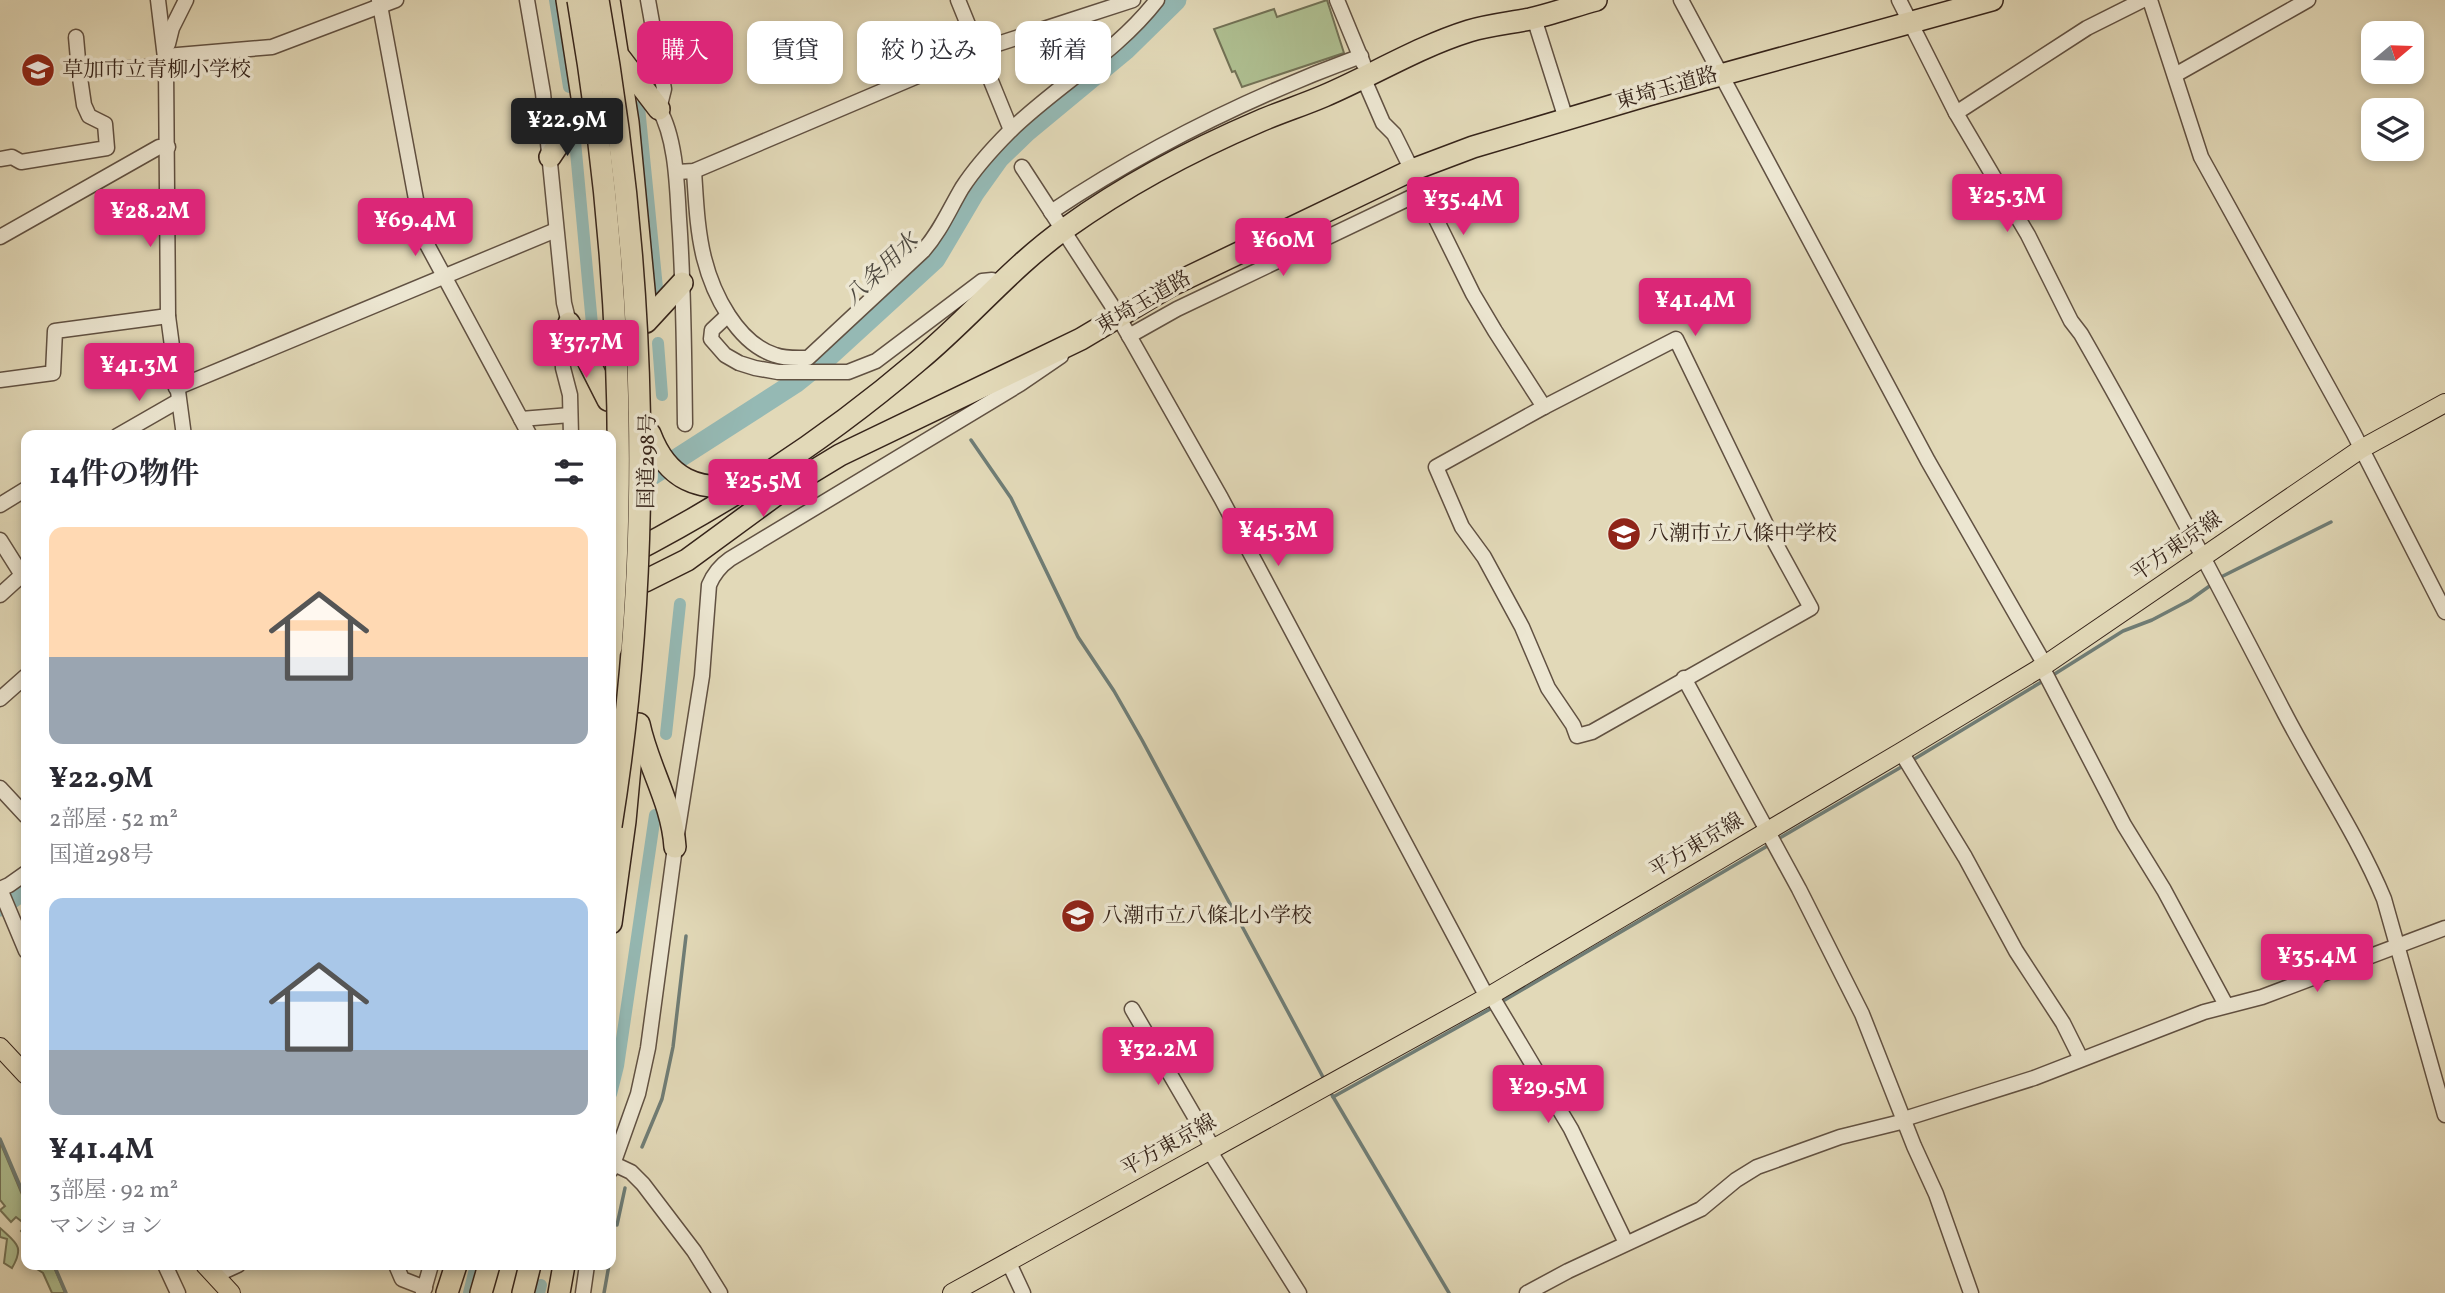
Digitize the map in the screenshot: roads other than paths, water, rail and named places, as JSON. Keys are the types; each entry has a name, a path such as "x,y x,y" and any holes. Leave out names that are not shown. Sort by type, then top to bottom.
{"highway":[{"name":"国道298号","path":"567,0 595,192 609,430"},
{"path":"578,0 600,152 614,305 619,436 616,516"},
{"path":"598,0 619,135 639,380 638,539 634,615 616,793"},
{"name":"国道298号","path":"609,0 619,56 636,196 646,322 650,434 647,545 636,709 616,887"},
{"path":"616,563 757,482 832,430 956,329 1002,283 1057,221 1096,206 1159,169 1364,69 1472,30 1534,18 1596,0"},
{"name":"東埼玉道路","path":"645,581 687,560 784,489 840,455 1081,339 1170,286 1412,170 1473,146 1720,74 1992,0"},
{"path":"619,56 659,109"},
{"path":"550,157 584,106"},
{"path":"646,322 682,283"},
{"path":"569,323 608,400"},
{"path":"650,434 655,448 668,467 682,478 696,484 727,487 757,482"},
{"path":"616,568 645,581"},
{"path":"636,709 641,736 670,810 675,846"},
{"path":"447,1293 454,1270"},
{"path":"481,1293 488,1270"},
{"path":"492,1293 497,1270"},
{"path":"510,1293 515,1270"},
{"path":"523,1293 529,1270"},
{"path":"559,1293 563,1270"}],"main road":[{"name":"平方東京線","path":"952,1293 1489,996 1901,752 2044,666 2361,449 2445,403"},
{"path":"0,1048 21,1070"},
{"path":"210,1270 231,1293"}],"street":[{"path":"158,0 166,61 168,316 183,430"},
{"path":"166,61 172,27 186,0"},
{"path":"79,71 272,47 380,3 396,0"},
{"path":"527,0 543,93 564,303 569,323 562,348 563,368 570,395 571,430"},
{"path":"648,0 664,89 659,109 665,118 677,172 685,424"},
{"path":"958,0 967,21"},
{"path":"1001,43 1133,0"},
{"path":"694,172 703,257 728,315 759,348 776,356 808,358 923,251 938,233 963,188 983,160 1011,130 1116,45 1157,0"},
{"path":"1337,0 1383,123 1394,134 1473,294 1544,407"},
{"path":"1681,0 1928,461 2044,666 2124,825 2164,890 2226,1005"},
{"path":"1899,0 1941,86 2028,235 2071,321 2130,419 2375,877 2384,899 2445,1115"},
{"path":"1956,113 2087,28 2143,0"},
{"path":"2150,0 2201,157 2361,449 2445,612"},
{"path":"2175,75 2308,0"},
{"path":"380,3 423,237 527,430"},
{"path":"1534,18 1566,119"},
{"path":"0,159 12,157 21,162 107,148 105,124 89,116 84,106 76,37"},
{"path":"677,172 694,172 900,84"},
{"path":"993,84 1011,130"},
{"path":"0,237 159,147 168,147"},
{"path":"1022,167 1118,316 1247,546 1489,996 1571,1129 1626,1243"},
{"path":"1129,336 1177,309 1422,192"},
{"path":"126,430 177,395 444,275 556,230"},
{"path":"728,315 712,330 711,340 725,355 739,363 778,372 848,372 876,361 982,281 1002,283"},
{"path":"0,380 53,373 55,331 168,316"},
{"path":"616,1156 638,1094 648,1048 675,846 702,676 709,585 720,566 1020,384 1048,366 1081,339"},
{"path":"1676,339 1772,537 1811,608 1684,678 1592,732 1577,736 1573,725 1548,688 1522,627 1484,558 1462,527 1436,467 1544,407 1676,339"},
{"path":"521,419 570,415"},
{"path":"0,505 21,492"},
{"path":"0,540 21,573"},
{"path":"0,595 21,576"},
{"path":"1684,678 1799,889 1862,1014 1936,1194 1971,1293"},
{"path":"0,699 21,680"},
{"path":"1901,752 1965,858 2016,951 2063,1023 2081,1059"},
{"path":"0,788 21,811"},
{"path":"21,877 0,889 21,939"},
{"path":"1528,1293 1626,1243 1701,1209 1736,1180 1757,1167 1839,1137 1905,1120 2009,1086 2226,1005 2262,998 2445,928"},
{"path":"1132,1009 1211,1149 1299,1293"},
{"path":"616,1168 631,1172 643,1184 694,1251 720,1293"},
{"path":"1009,1261 1023,1293"},
{"path":"167,1270 175,1292"},
{"path":"398,1270 402,1279 424,1290 430,1270"},
{"path":"583,1293 585,1270"}],"waterway":[{"path":"555,0 569,87"},
{"name":"八条用水","path":"627,491 795,383 830,355 935,259 974,193 999,158 1026,132 1125,50 1176,0"},
{"path":"639,107 657,288"},
{"path":"575,141 593,335"},
{"path":"658,343 662,395"},
{"path":"971,440 1011,498 1078,637 1142,740 1324,1079"},
{"path":"2217,579 2331,522"},
{"path":"2053,675 2123,631 2152,620 2190,600 2211,585"},
{"path":"666,734 680,604"},
{"path":"1911,761 2043,681"},
{"path":"1778,839 1903,766"},
{"path":"616,1074 655,815"},
{"path":"1503,1001 1769,845"},
{"name":"八条用水","path":"0,906 21,891"},
{"path":"642,1147 662,1099 673,1047 686,936"},
{"path":"1333,1097 1492,1008"},
{"path":"1332,1095 1449,1293"},
{"path":"0,1139 21,1188"},
{"path":"617,1225 625,1188"},
{"path":"56,1270 66,1293"},
{"path":"469,1293 475,1270"},
{"path":"604,1293 608,1270"},
{"path":"539,1293 541,1285"}],"place":[{"name":"草加市立青柳小学校","path":"38,70"},
{"name":"八潮市立八條中学校","path":"1624,534"},
{"name":"八潮市立八條北小学校","path":"1078,916"}]}
